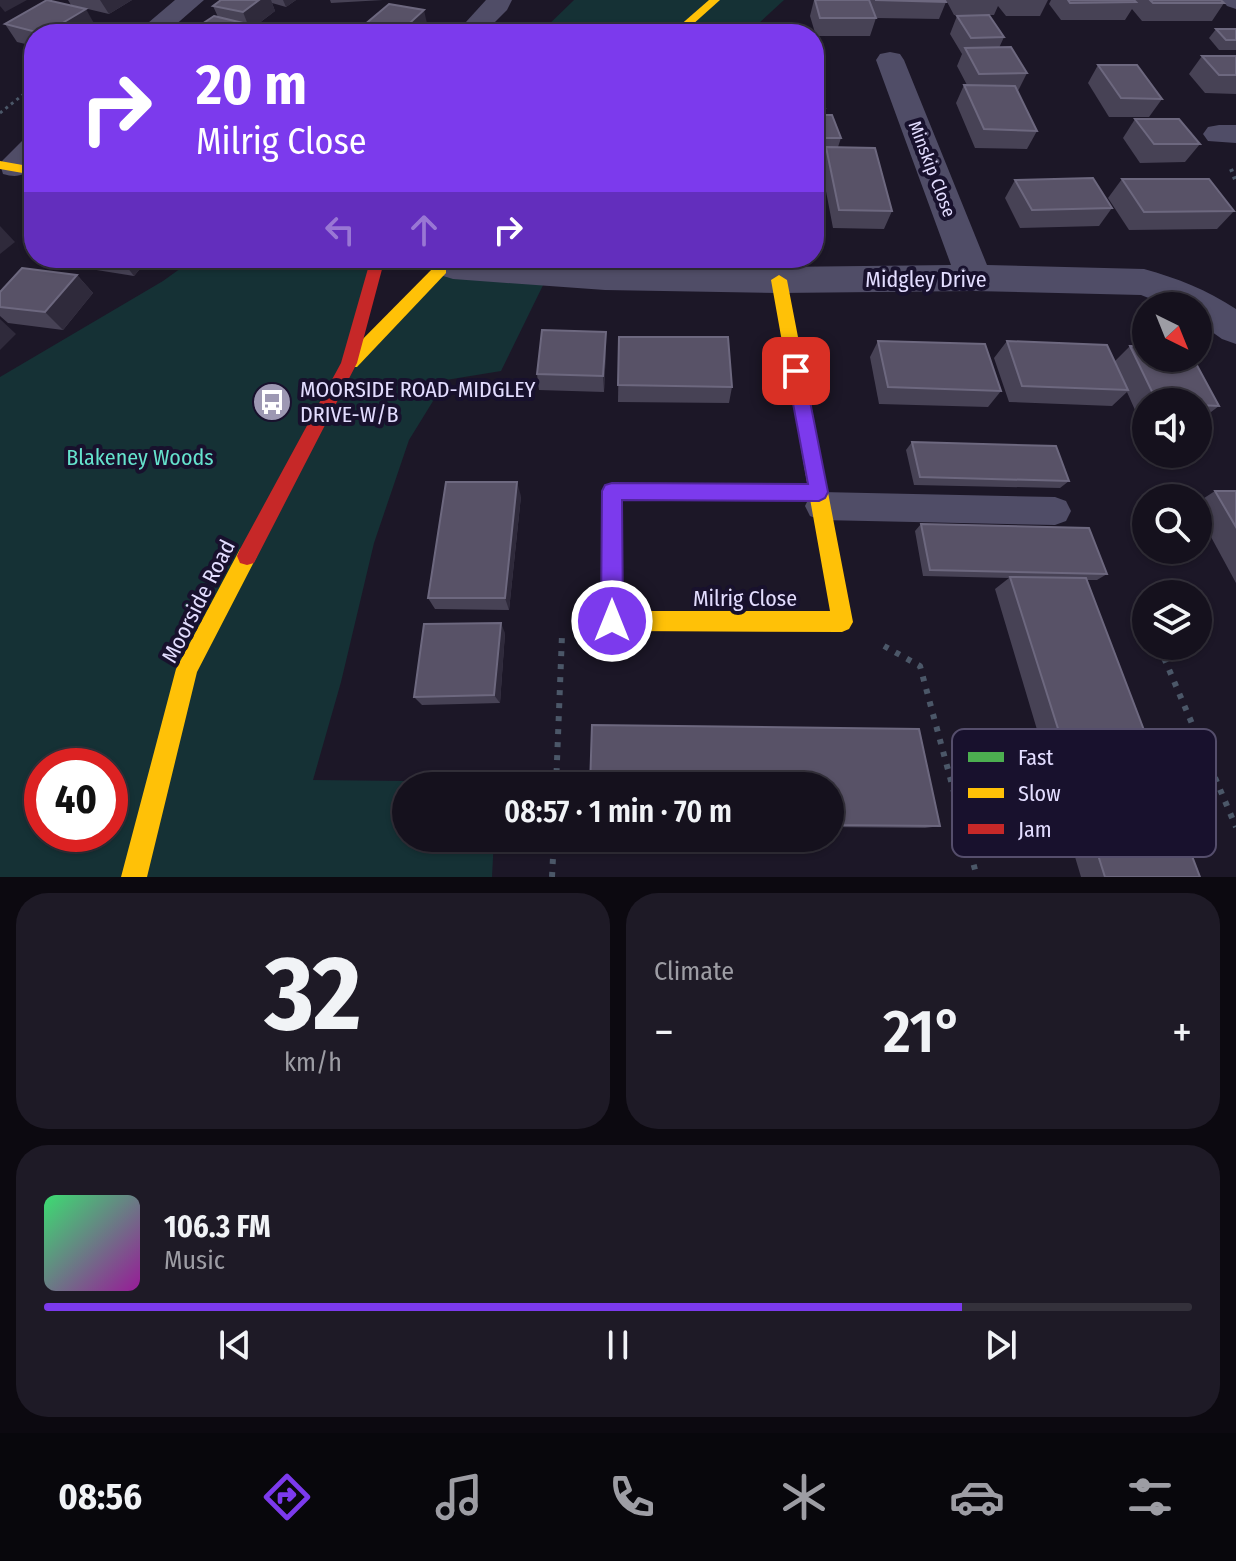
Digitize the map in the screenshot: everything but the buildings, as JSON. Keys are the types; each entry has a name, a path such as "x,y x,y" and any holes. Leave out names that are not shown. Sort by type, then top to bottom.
{"street":[{"path":"161,24 191,0"},
{"path":"478,24 498,5 499,0"},
{"path":"687,24 715,0"},
{"name":"Minskip Close","path":"890,60 974,278"},
{"name":"Moorside Road","path":"134,877 187,669 349,363 390,268"},
{"name":"Moorside Road","path":"349,363 451,268"},
{"name":"Midgley Drive","path":"501,268 605,277 779,280 974,278 1144,282 1195,301 1236,329"},
{"name":"Midgley Drive","path":"586,268 605,277"},
{"path":"779,280 842,622"},
{"name":"Milrig Close","path":"820,499 612,491 612,621 842,622"}],"lane":[{"path":"820,499 1055,511"}],"path":[{"path":"0,113 24,94"},
{"path":"842,622 920,666 952,784"},
{"path":"1165,660 1194,729"},
{"path":"557,772 559,718"},
{"path":"1216,780 1236,827"},
{"path":"552,877 553,852"},
{"path":"972,857 977,877"}],"green space":[{"path":"574,0 784,0 758,24 549,24"},
{"name":"Blakeney Woods","path":"181,268 373,268 350,361 441,269 549,273 501,371 446,380 409,440 374,543 341,682 313,780 392,781 392,852 493,852 492,877 0,877 0,377"}],"traffic: fast":[{"path":"625,621 612,621 612,491 819,492"}],"traffic: slow":[{"path":"687,24 715,0"},
{"path":"0,165 24,169"},
{"path":"351,362 441,269"},
{"path":"625,621 842,622 779,280"},
{"path":"134,877 187,669 247,556"}],"traffic: jam":[{"path":"247,556 349,363 375,268"}],"place":[{"name":"MOORSIDE ROAD-MIDGLEY DRIVE-W/B","path":"272,402"}],"route":[{"path":"612,621 612,491 819,492 796,371"}]}
